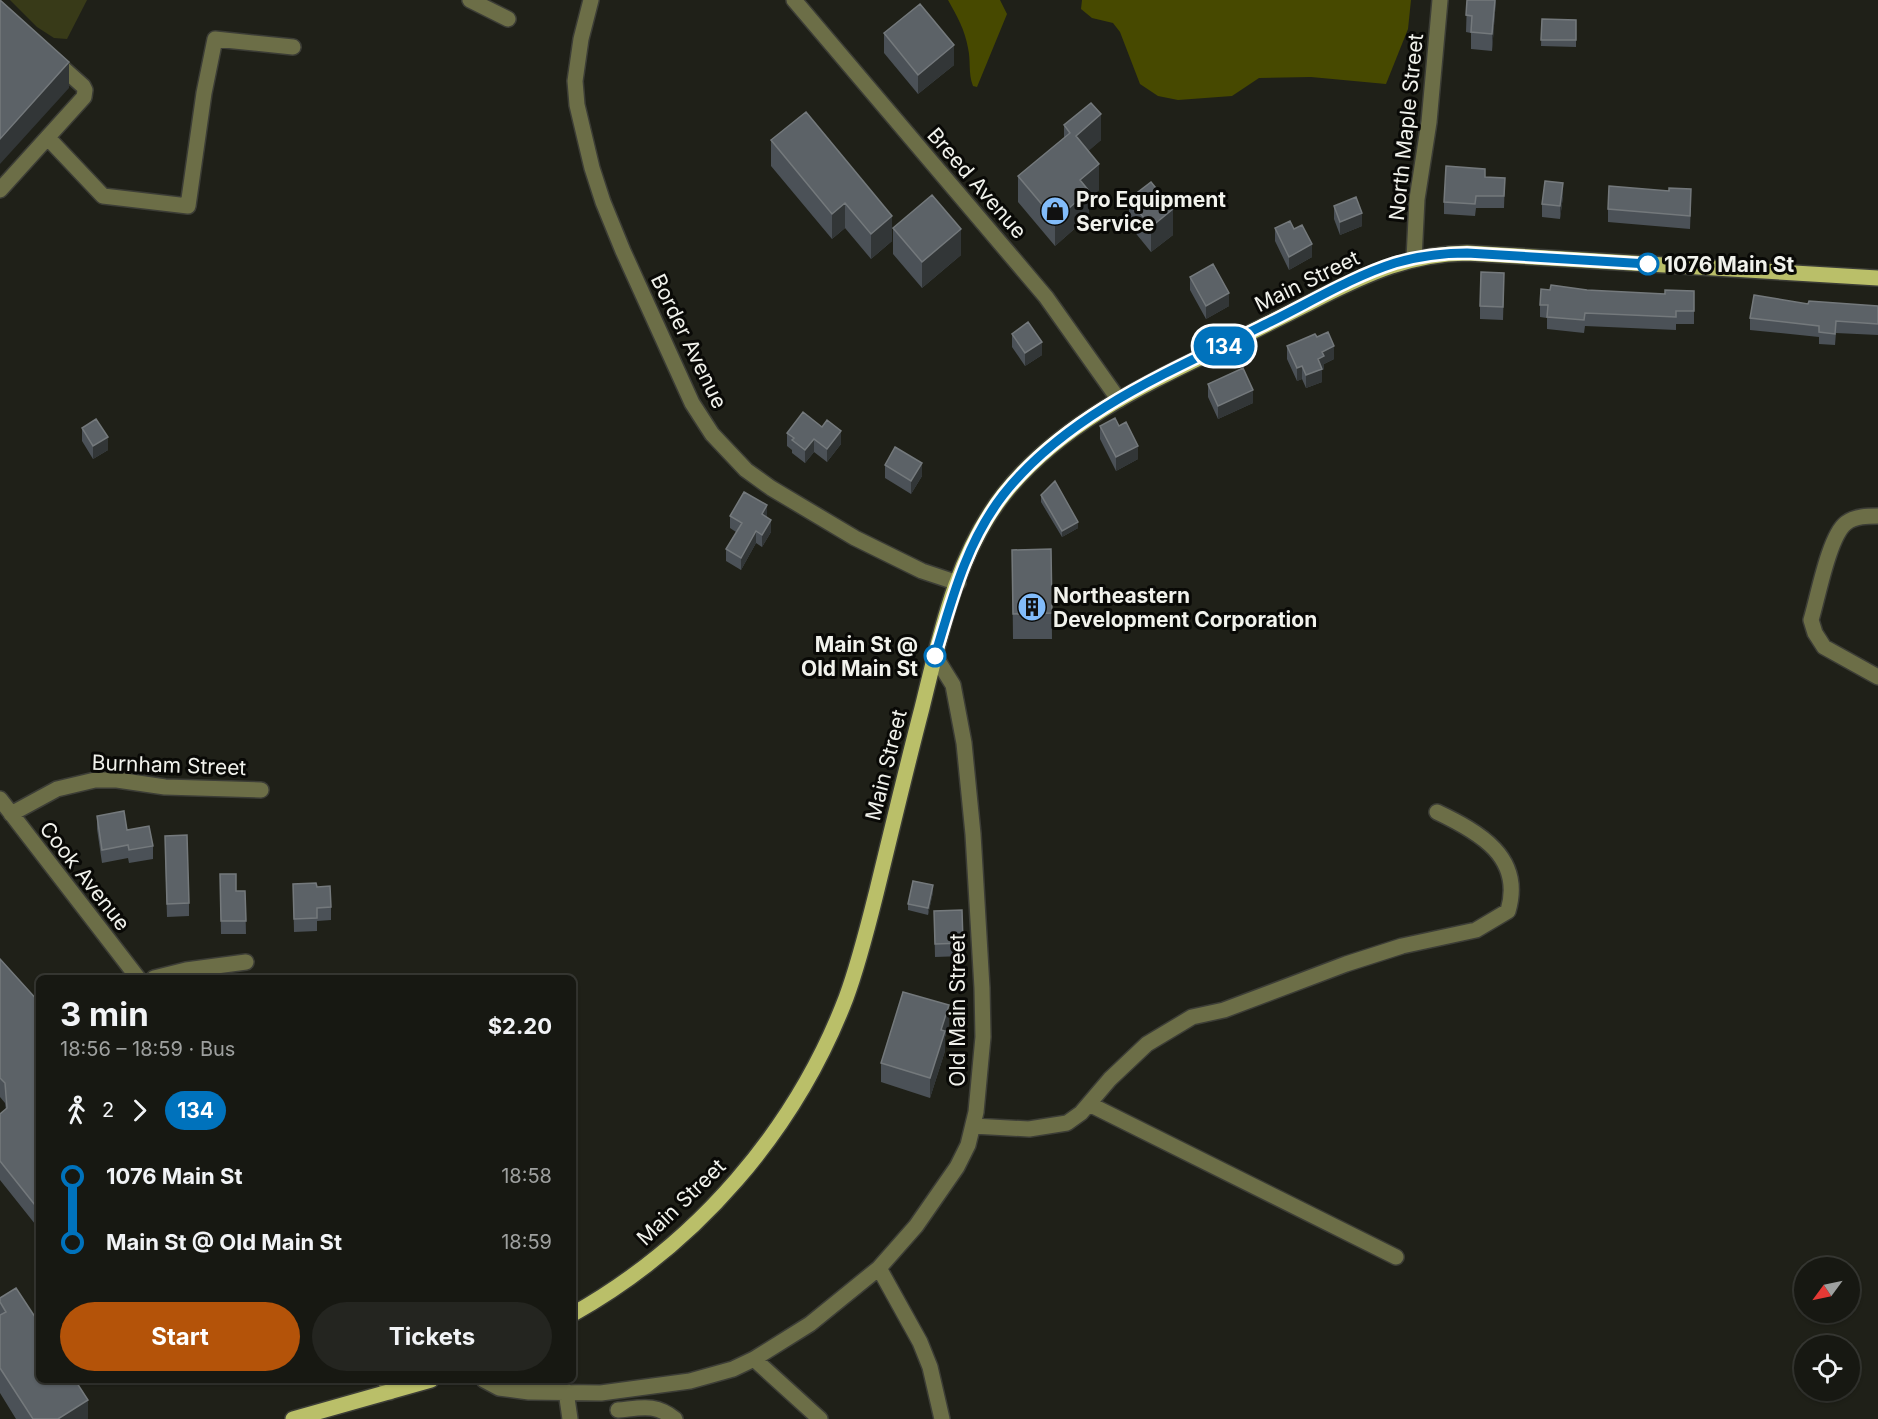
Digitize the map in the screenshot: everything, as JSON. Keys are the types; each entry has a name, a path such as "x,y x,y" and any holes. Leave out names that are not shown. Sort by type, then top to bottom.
{"main road":[{"name":"Main Street","path":"576,1312 642,1268 708,1212 773,1134 813,1068 848,993 867,930 935,656 964,561 980,530 1003,495 1018,477 1066,434 1119,400 1355,280 1382,268 1414,258 1467,253 1878,278"},
{"path":"293,1419 388,1386 410,1383"}],"street":[{"path":"470,0 508,19"},
{"name":"Border Avenue","path":"591,0 581,39 575,92 592,168 613,230 692,403 712,434 746,470 771,488 855,538 922,571 958,583"},
{"name":"Breed Avenue","path":"794,0 1046,297 1119,400"},
{"name":"North Maple Street","path":"1414,258 1417,200 1429,122 1440,0"},
{"path":"48,138 103,196 188,206 204,93 215,39 293,47"},
{"path":"0,190 83,100 85,90 81,84 40,48"},
{"path":"1878,516 1863,516 1847,522 1835,535 1811,620 1815,633 1824,647 1878,677"},
{"name":"Old Main Street","path":"488,1383 492,1386 529,1392 614,1392 711,1376 733,1369 754,1359 810,1324 879,1268 916,1226 957,1167 968,1145 980,1082 983,1027 982,988 973,834 964,743 953,685 935,656"},
{"name":"Burnham Street","path":"11,814 57,789 95,780 117,780 165,787 261,790"},
{"name":"Cook Avenue","path":"0,799 136,975"},
{"path":"973,1126 1029,1129 1067,1122 1081,1113 1110,1079 1147,1044 1192,1017 1224,1010 1346,964 1402,946 1476,930 1508,911 1513,895 1512,879 1505,864 1488,841 1467,826 1437,813"},
{"path":"166,975 246,962"},
{"path":"1089,1104 1396,1257"},
{"path":"879,1268 923,1350 930,1367 942,1419"},
{"path":"754,1359 820,1419"},
{"path":"566,1391 570,1419"},
{"path":"614,1392 619,1414 653,1406 667,1412 675,1419"}],"shaded area":[{"path":"10,0 87,0 67,39 54,38 37,27"},
{"path":"948,0 1000,0 1007,14 977,87 973,86 971,81 965,35"},
{"path":"1082,0 1411,0 1408,29 1386,84 1311,77 1259,78 1232,96 1178,100 1158,96 1140,84 1120,32 1113,23 1092,18 1081,9"}],"building":[{"path":"0,0 69,62 0,139"},
{"path":"1467,0 1495,0 1492,34 1471,32 1472,16 1466,15"},
{"path":"920,4 954,45 918,75 884,33"},
{"path":"1542,19 1576,20 1576,40 1541,40"},
{"path":"1091,103 1101,114 1076,136 1099,164 1080,180 1089,191 1055,220 1018,176 1070,133 1064,125"},
{"path":"806,112 892,216 871,234 845,203 832,214 771,140"},
{"path":"1446,166 1485,169 1485,177 1505,178 1504,196 1476,196 1475,204 1444,202"},
{"path":"1545,181 1563,183 1560,206 1542,204"},
{"path":"1151,182 1173,209 1151,227 1129,199"},
{"path":"1609,186 1669,191 1669,188 1691,189 1690,216 1608,209"},
{"path":"932,195 961,229 922,262 893,228"},
{"path":"1356,197 1362,213 1340,222 1334,206"},
{"path":"1290,221 1294,229 1302,225 1312,244 1289,257 1275,228"},
{"path":"1213,264 1229,293 1206,306 1190,277"},
{"path":"1481,272 1504,273 1503,307 1480,306"},
{"path":"1551,285 1587,290 1665,294 1665,290 1694,291 1694,311 1676,311 1676,317 1585,313 1584,320 1547,317 1548,305 1540,305 1541,289 1550,290"},
{"path":"1754,295 1808,304 1809,301 1878,306 1878,324 1836,321 1835,334 1819,332 1819,326 1750,318"},
{"path":"1028,322 1042,342 1025,353 1012,334"},
{"path":"1328,332 1334,346 1322,352 1324,356 1318,359 1322,369 1306,375 1302,366 1297,368 1287,346 1315,334 1317,337"},
{"path":"1243,368 1253,390 1218,406 1208,384"},
{"path":"803,412 822,427 827,420 841,431 827,449 814,439 805,450 787,433"},
{"path":"1115,418 1119,426 1126,422 1138,446 1116,457 1100,426"},
{"path":"96,419 108,437 93,446 82,428"},
{"path":"895,447 922,463 911,481 885,465"},
{"path":"1055,481 1078,522 1062,531 1041,495"},
{"path":"744,492 767,505 762,514 771,520 762,535 756,531 741,558 726,549 742,523 730,516"},
{"path":"1051,549 1052,613 1013,614 1012,550"},
{"path":"124,811 127,830 149,826 153,846 129,850 128,845 102,850 97,816"},
{"path":"187,835 189,903 167,904 165,836"},
{"path":"220,874 236,874 236,891 245,891 246,921 221,921"},
{"path":"913,881 933,885 928,908 908,904"},
{"path":"316,883 317,887 330,886 331,907 317,908 317,918 294,919 293,884"},
{"path":"962,910 963,943 935,944 934,911"},
{"path":"0,959 36,999 36,1206 0,1161 0,1114 7,1108 5,1083 0,1078"},
{"path":"903,992 949,1005 941,1030 945,1031 930,1078 881,1063"},
{"path":"16,1288 36,1318 36,1383 77,1383 88,1400 58,1419 33,1419 0,1368 0,1315 6,1312 0,1298"}],"bus line":[{"name":"134","path":"935,656 964,561 990,513 1003,495 1034,461 1066,434 1092,416 1158,378 1368,274 1414,258 1467,253 1648,264"}],"place":[{"name":"Pro Equipment Service","path":"1055,211"},
{"name":"1076 Main St","path":"1648,264"},
{"name":"Northeastern Development Corporation","path":"1032,607"},
{"name":"Main St @ Old Main St","path":"935,656"}]}
